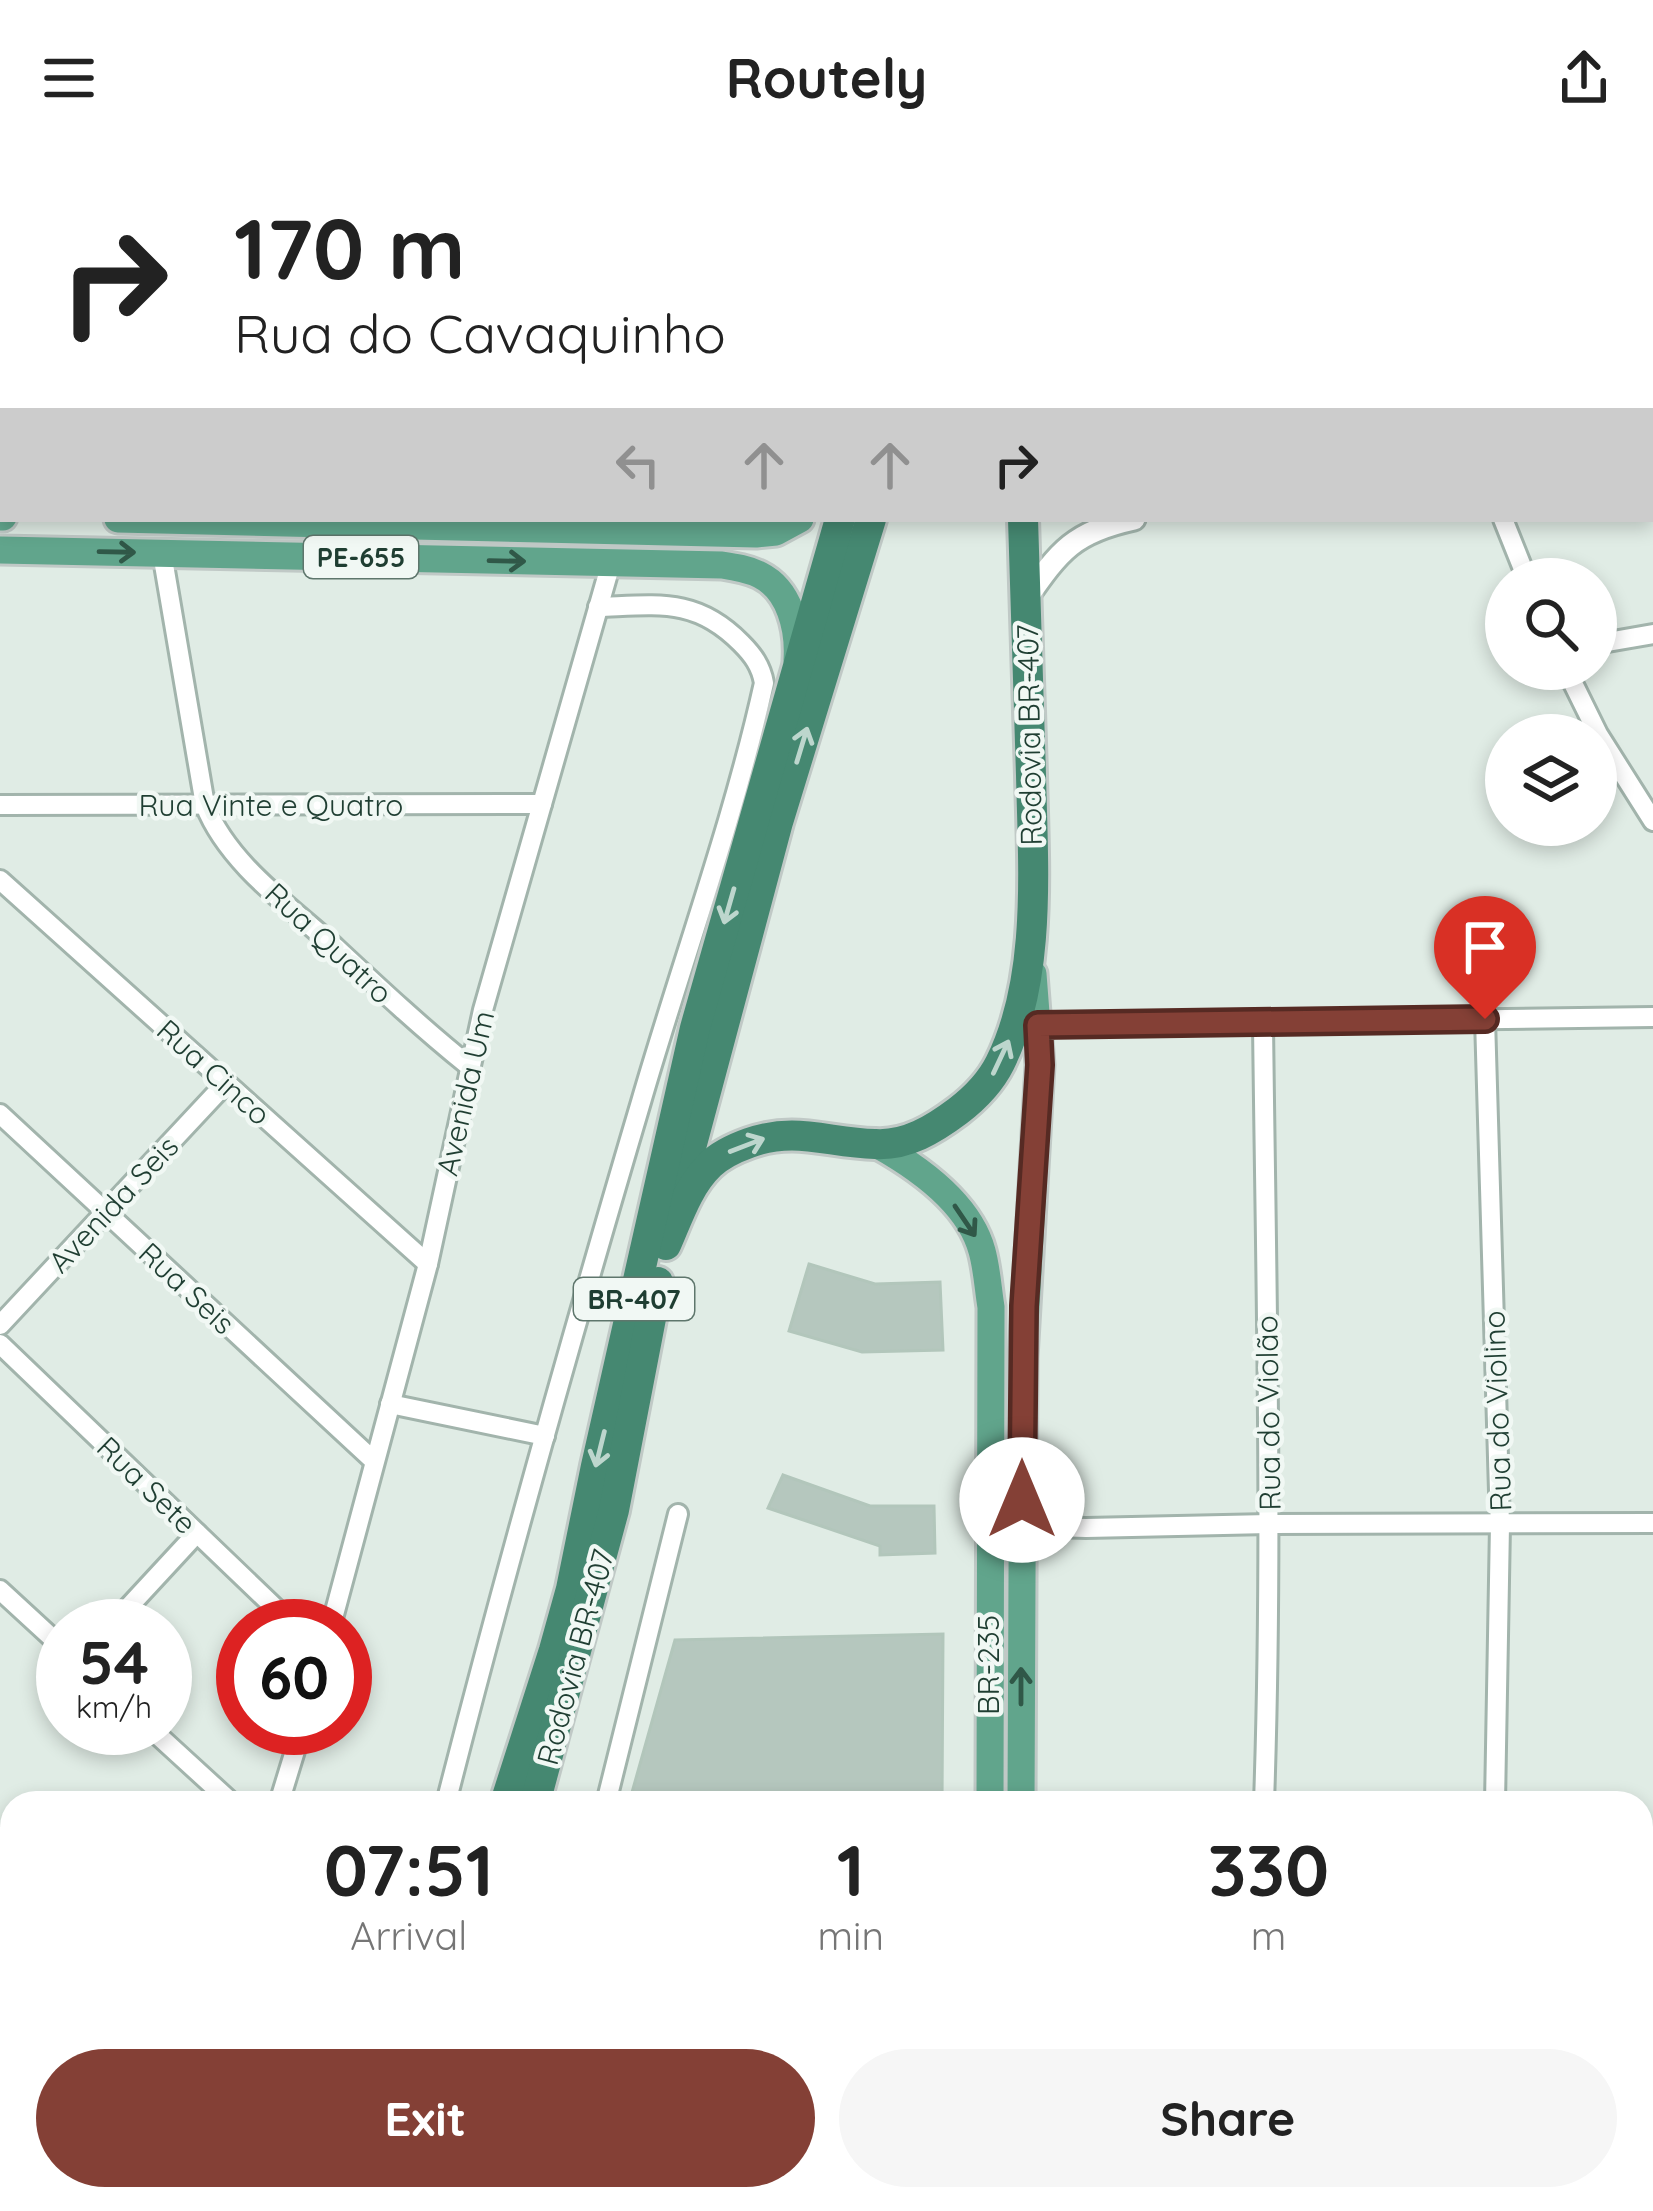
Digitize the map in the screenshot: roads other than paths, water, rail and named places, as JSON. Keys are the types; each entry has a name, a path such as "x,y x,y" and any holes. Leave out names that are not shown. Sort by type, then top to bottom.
{"highway":[{"name":"BR-407","path":"509,1791 571,1589 749,790 796,676 839,522"},
{"path":"666,1245 778,822 870,522"},
{"name":"Rodovia BR-407","path":"878,1145 925,1134 986,1086 1010,1039 1032,951 1023,522"},
{"path":"666,1245 695,1183 711,1164 741,1146 796,1133 878,1145"},
{"name":"Rodovia BR-407","path":"538,1791 614,1510 666,1245"}],"main road":[{"name":"PE-655","path":"374,522 629,525 756,535 794,522"},
{"name":"PE-655","path":"0,550 722,566 756,572 778,591 794,619 796,676"},
{"name":"BR-235","path":"1021,1791 1024,1323 1040,1065 1032,951"},
{"name":"BR-235","path":"878,1145 906,1161 960,1210 982,1249 991,1307 990,1791"}],"street":[{"path":"1026,599 1060,555 1087,532 1123,522"},
{"path":"1503,522 1518,558"},
{"path":"162,553 205,805"},
{"name":"Avenida Um","path":"338,1599 428,1264 469,1066 611,563"},
{"path":"449,1791 641,1100 749,790 764,683 756,659 731,633 694,610 598,607"},
{"path":"1617,640 1653,634"},
{"path":"1576,690 1653,821"},
{"name":"Rua Vinte e Quatro","path":"0,805 542,804"},
{"name":"Rua Quatro","path":"205,805 212,824 249,869 469,1066"},
{"name":"Rua Cinco","path":"0,880 428,1264"},
{"path":"1038,1025 1653,1017"},
{"name":"Rua do Violino","path":"1485,1019 1500,1525 1495,1791"},
{"name":"Rua do Violão","path":"1263,1023 1269,1524 1264,1791"},
{"name":"Avenida Seis","path":"0,1325 226,1083"},
{"name":"Rua Seis","path":"0,1114 374,1462"},
{"name":"Rua Sete","path":"0,1344 266,1599"},
{"path":"390,1404 545,1436"},
{"path":"609,1791 678,1514"},
{"path":"1022,1526 1653,1523"},
{"path":"136,1599 197,1533"},
{"path":"0,1590 36,1623"},
{"path":"180,1755 219,1791"},
{"path":"283,1791 294,1755"}]}
